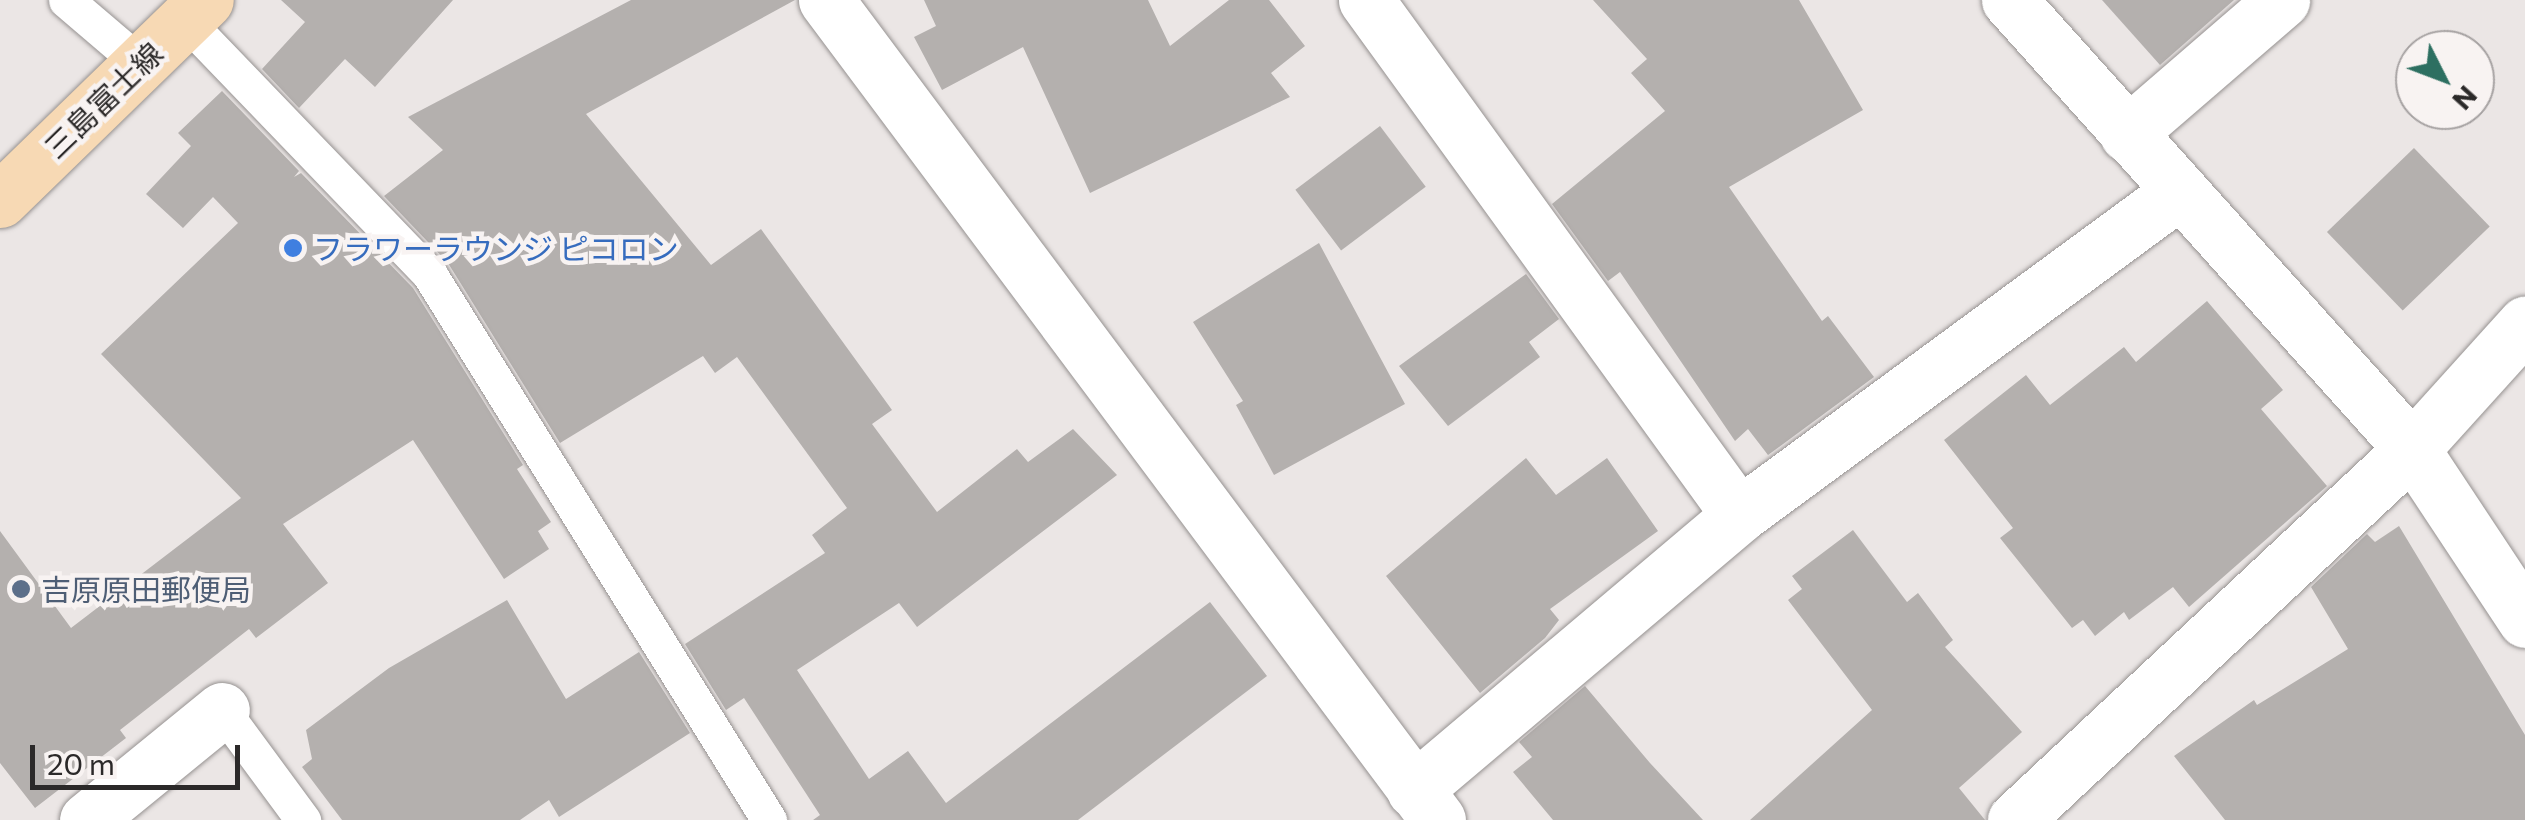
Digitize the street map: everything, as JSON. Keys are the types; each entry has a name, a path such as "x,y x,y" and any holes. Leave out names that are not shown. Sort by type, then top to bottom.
{"main road":[{"name":"三島富士線","path":"0,200 196,10"}],"street":[{"path":"826,0 1426,805 1739,515 2180,191"},
{"path":"1366,0 1739,515"},
{"path":"2009,0 2412,449 2525,620"},
{"path":"2128,134 2282,0"},
{"path":"2015,820 2412,449 2525,324"},
{"path":"87,820 222,710"}],"lane":[{"path":"66,0 141,64"},
{"path":"196,10 430,275 769,820"},
{"path":"222,710 304,820"}],"building":[{"path":"281,0 453,0 375,87 345,59 299,108 262,69 305,22"},
{"path":"631,0 795,0 586,114 711,265 761,229 892,410 872,424 937,512 1017,449 1028,462 1073,429 1117,475 917,627 899,603 797,670 869,779 908,751 946,803 1210,602 1267,676 1078,820 813,820 820,815 744,698 726,710 685,644 825,553 812,535 847,508 737,357 715,373 703,356 560,443 448,263 384,196 443,150 408,117"},
{"path":"924,0 1148,0 1170,46 1229,0 1269,0 1305,46 1271,73 1290,97 1090,193 1023,47 942,90 914,37 936,26"},
{"path":"1593,0 1799,0 1863,110 1729,187 1822,321 1828,316 1874,377 1768,455 1748,429 1735,441 1620,272 1608,281 1552,204 1665,111 1631,73 1647,59"},
{"path":"2102,0 2234,0 2160,65"},
{"path":"222,91 299,171 294,177 301,173 413,288 523,465 517,469 551,522 538,531 549,549 504,579 413,440 283,524 328,583 256,638 249,629 120,730 126,738 35,808 0,763 0,531 71,628 241,498 101,354 238,223 213,197 183,228 146,194 191,146 178,133"},
{"path":"1380,126 1426,187 1341,250 1295,190"},
{"path":"2414,148 2490,226 2403,310 2327,232"},
{"path":"1319,243 1405,404 1274,475 1236,405 1243,401 1193,322"},
{"path":"1526,274 1559,319 1529,342 1540,357 1448,426 1399,366"},
{"path":"2207,301 2283,390 2261,409 2327,486 2189,607 2173,587 2129,620 2124,612 2095,636 2083,620 2072,628 2000,538 2013,528 1944,440 2026,375 2050,405 2124,347 2136,362"},
{"path":"1526,458 1556,495 1607,458 1658,531 1550,609 1559,620 1545,638 1480,693 1386,576"},
{"path":"2399,526 2525,735 2525,820 2225,820 2174,756 2254,700 2257,705 2348,649 2311,587 2367,534 2375,542"},
{"path":"1853,530 1907,602 1918,593 1953,640 1945,647 2022,732 1959,788 1985,820 1750,820 1872,710 1788,600 1802,589 1792,576"},
{"path":"507,600 566,699 639,652 690,733 559,817 549,800 520,820 342,820 302,767 312,759 306,730 389,668"},
{"path":"1585,686 1703,820 1553,820 1513,772 1532,757 1519,742"}],"place":[{"name":"フラワーラウンジ ピコロン","path":"293,248"},
{"name":"吉原原田郵便局","path":"21,589"}]}
